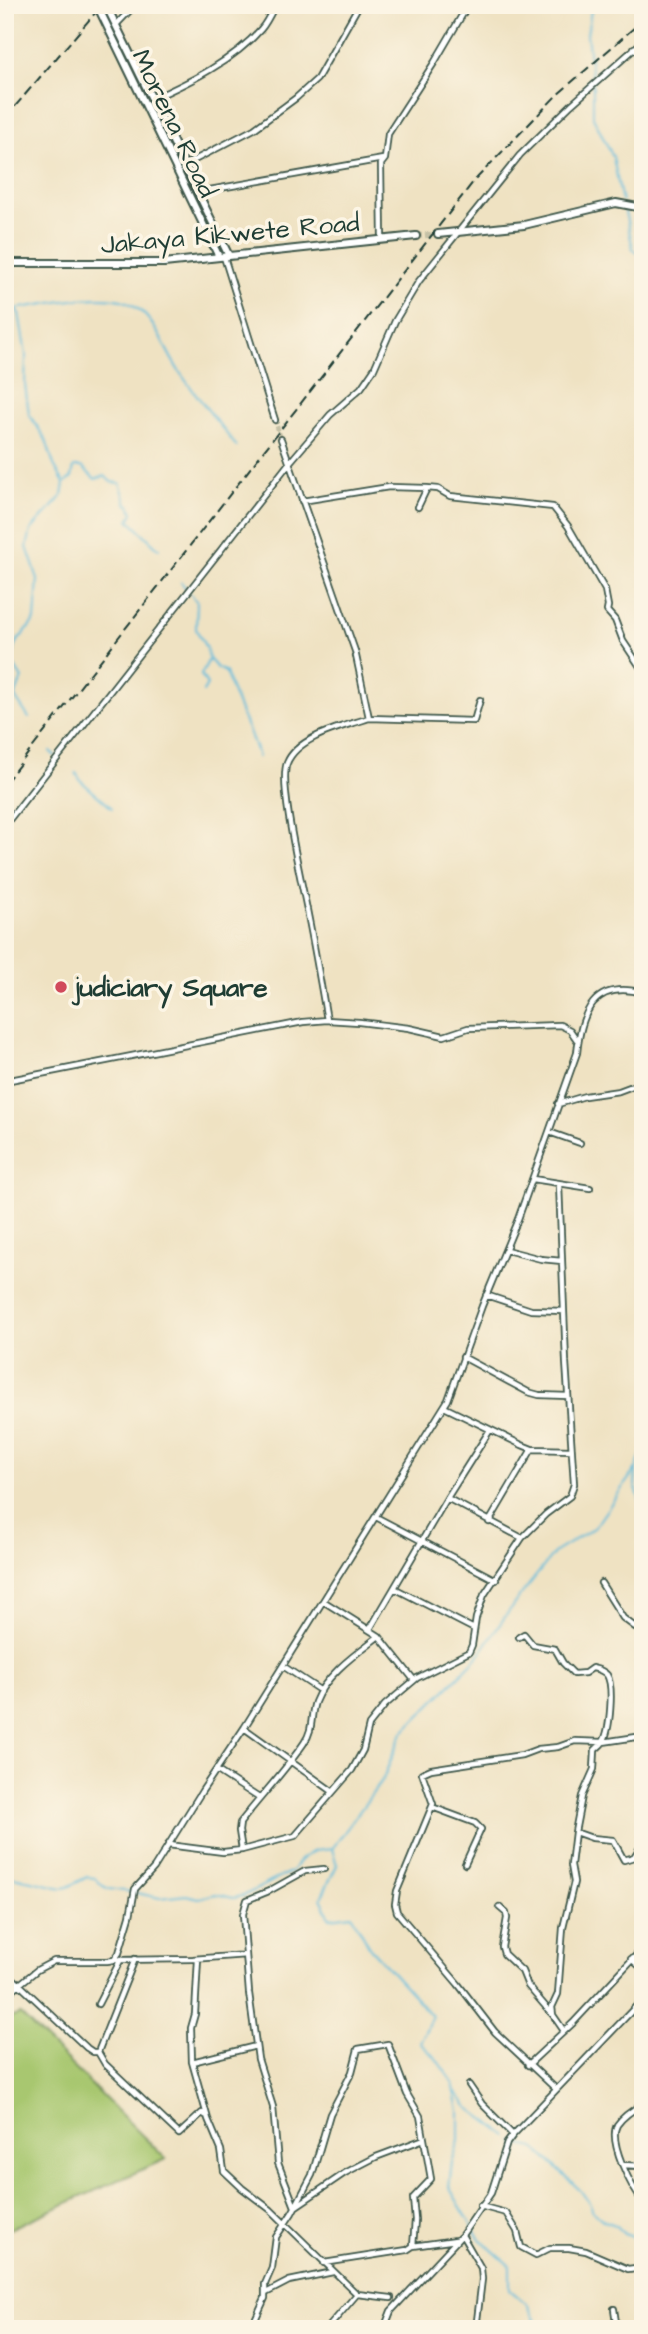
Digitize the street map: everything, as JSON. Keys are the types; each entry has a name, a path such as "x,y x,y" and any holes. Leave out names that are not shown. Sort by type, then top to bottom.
{"main road":[{"name":"Morena Road","path":"97,5 224,256"},
{"name":"Morena Road","path":"106,5 185,164 224,256"},
{"path":"438,234 524,225 616,203 642,206"},
{"name":"Jakaya Kikwete Road","path":"5,262 144,264 416,236"}],"street":[{"path":"116,25 135,5"},
{"path":"152,99 204,73 247,42 263,27 275,5"},
{"path":"185,164 254,129 317,79 359,5"},
{"path":"382,239 381,164 385,159 388,134 468,5"},
{"path":"5,825 290,462 330,415 361,388 374,369 395,321 418,281 457,232 520,155 643,41"},
{"path":"634,48 643,56"},
{"path":"198,192 385,159"},
{"path":"224,256 275,420"},
{"path":"281,439 355,651 369,718"},
{"path":"302,501 389,487 438,489 450,496 554,507 605,590 607,611 615,620 623,641 643,671"},
{"path":"418,507 427,488"},
{"path":"327,1020 286,795 286,764 296,750 311,738 369,718 474,721 480,700"},
{"path":"114,1960 119,1953 130,1916 135,1889 150,1874 244,1728 444,1407 533,1179 577,1053 578,1032 584,1014 593,1001 611,992 643,993"},
{"path":"5,1081 303,1022 327,1020 409,1028 444,1036 468,1028 560,1025 570,1030 578,1041"},
{"path":"558,1105 585,1096 619,1091 643,1082"},
{"path":"549,1132 580,1143"},
{"path":"533,1179 590,1188"},
{"path":"168,1845 202,1850 242,1850 295,1836 359,1760 369,1725 377,1714 414,1679 469,1653 480,1605 522,1538 546,1514 570,1496 573,1490 559,1184"},
{"path":"506,1250 562,1261"},
{"path":"486,1295 531,1310 564,1311"},
{"path":"463,1357 527,1392 568,1396"},
{"path":"444,1407 532,1449 571,1450"},
{"path":"370,1629 447,1498 491,1430"},
{"path":"489,1522 532,1449"},
{"path":"447,1498 522,1538"},
{"path":"376,1516 496,1580"},
{"path":"601,1583 623,1618 643,1633"},
{"path":"394,1588 474,1629"},
{"path":"323,1601 379,1636 414,1679"},
{"path":"519,1637 524,1634 533,1645 555,1649 563,1663 574,1674 584,1673 592,1668 606,1673 611,1700 603,1742 595,1750 594,1769 582,1796 575,1832 571,1865 574,1882 564,1921 558,1994 552,2007 552,2015"},
{"path":"242,1850 240,1823 309,1733 313,1724 314,1704 321,1691 337,1672 379,1636"},
{"path":"283,1665 321,1691"},
{"path":"244,1728 332,1791"},
{"path":"556,2089 528,2065 484,2019 397,1912 397,1891 432,1807 422,1773 431,1769 522,1755 575,1741 603,1742 643,1736"},
{"path":"216,1770 259,1798"},
{"path":"432,1807 475,1823 481,1829 465,1864"},
{"path":"575,1832 592,1838 613,1840 624,1860 634,1857 643,1843"},
{"path":"295,2207 278,2162 273,2106 256,2046 243,1914 247,1900 305,1871 324,1869"},
{"path":"499,1907 506,1913 507,1918 502,1947 504,1954 522,1971 528,1986 564,2031"},
{"path":"528,2065 643,1948"},
{"path":"5,1996 37,1970 54,1961 198,1959 247,1955"},
{"path":"98,2004 121,1959"},
{"path":"98,2052 135,1959"},
{"path":"198,1959 195,2014 191,2028 192,2062 227,2175 271,2210 357,2294 391,2298"},
{"path":"632,1959 643,1969"},
{"path":"5,1971 87,2048 98,2052"},
{"path":"384,2329 391,2311 462,2235 491,2193 507,2143 513,2135 643,2000"},
{"path":"248,2329 267,2293 265,2284 272,2268 275,2241 312,2175 327,2121 352,2072 358,2049 388,2044 407,2094 419,2116 431,2179 413,2198 413,2246"},
{"path":"192,2062 256,2046"},
{"path":"98,2052 105,2064 179,2134 202,2113 207,2117"},
{"path":"468,2085 482,2104 513,2135"},
{"path":"643,2104 633,2109 616,2126 615,2141 623,2165 643,2201"},
{"path":"295,2207 345,2173 376,2157 424,2139"},
{"path":"623,2165 643,2166"},
{"path":"481,2206 506,2213 517,2231 521,2247 536,2255 550,2248 569,2248 586,2251 628,2269 643,2267"},
{"path":"462,2235 481,2268 476,2329"},
{"path":"323,2263 456,2240"},
{"path":"267,2293 289,2281 333,2272"},
{"path":"327,2329 357,2294"},
{"path":"614,2309 617,2329"}],"green space":[{"path":"20,2014 166,2159 5,2231 5,2020"}],"waterway":[{"path":"592,5 587,34 593,117 613,157 622,202"},
{"path":"624,207 633,249 643,256"},
{"path":"15,309 103,298 127,302 137,308 152,324 181,374 237,447"},
{"path":"5,302 19,313 26,355 25,385 29,414 46,440 54,465 64,483 62,496 31,530 27,547 38,579 35,620 16,643 12,662 22,678 15,697 29,718"},
{"path":"66,482 72,477 74,467 82,467 95,479 105,476 111,482 120,483 133,513 129,520 159,549"},
{"path":"181,582 197,602 196,629 209,659 201,675 207,685 203,692"},
{"path":"210,660 217,668 226,672 258,757"},
{"path":"50,751 55,756"},
{"path":"76,773 81,781 112,808"},
{"path":"540,2329 527,2304 510,2290 510,2266 479,2238 449,2187 452,2162 459,2141 459,2110 453,2083 435,2057 420,2043 432,2016 370,1948 352,1915 330,1918 321,1898 337,1865 332,1849 383,1779 402,1733 476,1659 516,1601 555,1552 594,1528 637,1467 643,1450"},
{"path":"636,1470 635,1485 643,1509"},
{"path":"137,1893 160,1898 186,1895 199,1898 216,1894 233,1898 243,1896 292,1871 300,1860 314,1851 332,1849"},
{"path":"5,1875 62,1888 87,1877 95,1878 109,1889 132,1892"},
{"path":"456,2092 468,2107 507,2136"},
{"path":"513,2142 534,2148 581,2191 591,2210 604,2221 617,2226 624,2234 636,2238 637,2247 643,2247"}],"tunnel":[{"path":"416,236 438,234"},
{"path":"275,420 281,439"}],"railway":[{"path":"5,118 102,5"},
{"path":"5,783 474,181 557,95 643,20"}],"place":[{"name":"judiciary Square","path":"61,987"}]}
